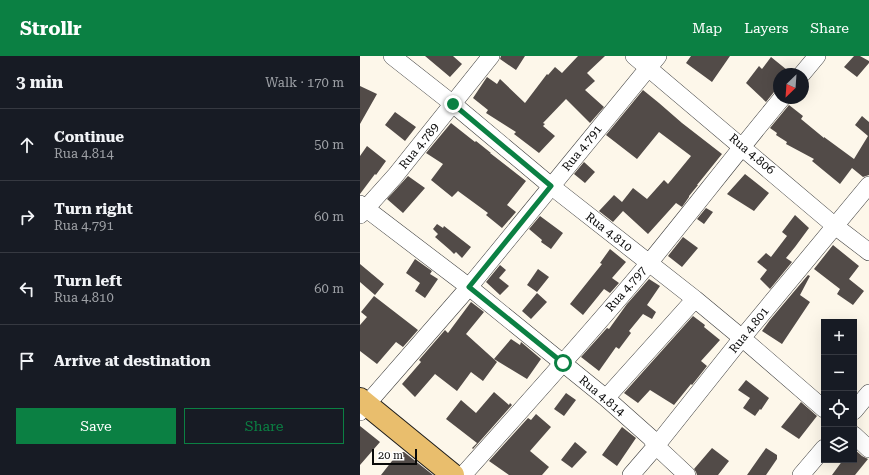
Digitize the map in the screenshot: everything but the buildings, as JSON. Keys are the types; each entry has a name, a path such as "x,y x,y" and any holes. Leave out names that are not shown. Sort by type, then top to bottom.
{"main road":[{"path":"362,405 453,475"}],"street":[{"name":"Rua 4.810","path":"392,56 453,104 551,186 695,299 821,406"},
{"name":"Rua 4.789","path":"362,209 395,176 491,56"},
{"name":"Rua 4.806","path":"634,56 654,62 742,146 869,252"},
{"path":"807,68 817,56"},
{"name":"Rua 4.791","path":"362,405 469,287 654,62"},
{"name":"Rua 4.797","path":"463,475 563,363 649,263 777,104"},
{"name":"Rua 4.801","path":"631,475 869,185"},
{"name":"Rua 4.814","path":"362,209 469,287 606,398 651,438 656,446 687,475"},
{"path":"606,398 695,299"},
{"path":"857,407 869,393"},
{"path":"857,438 869,448"},
{"path":"801,475 821,452"}],"route":[{"path":"453,104 551,186 469,287 563,363"}]}
